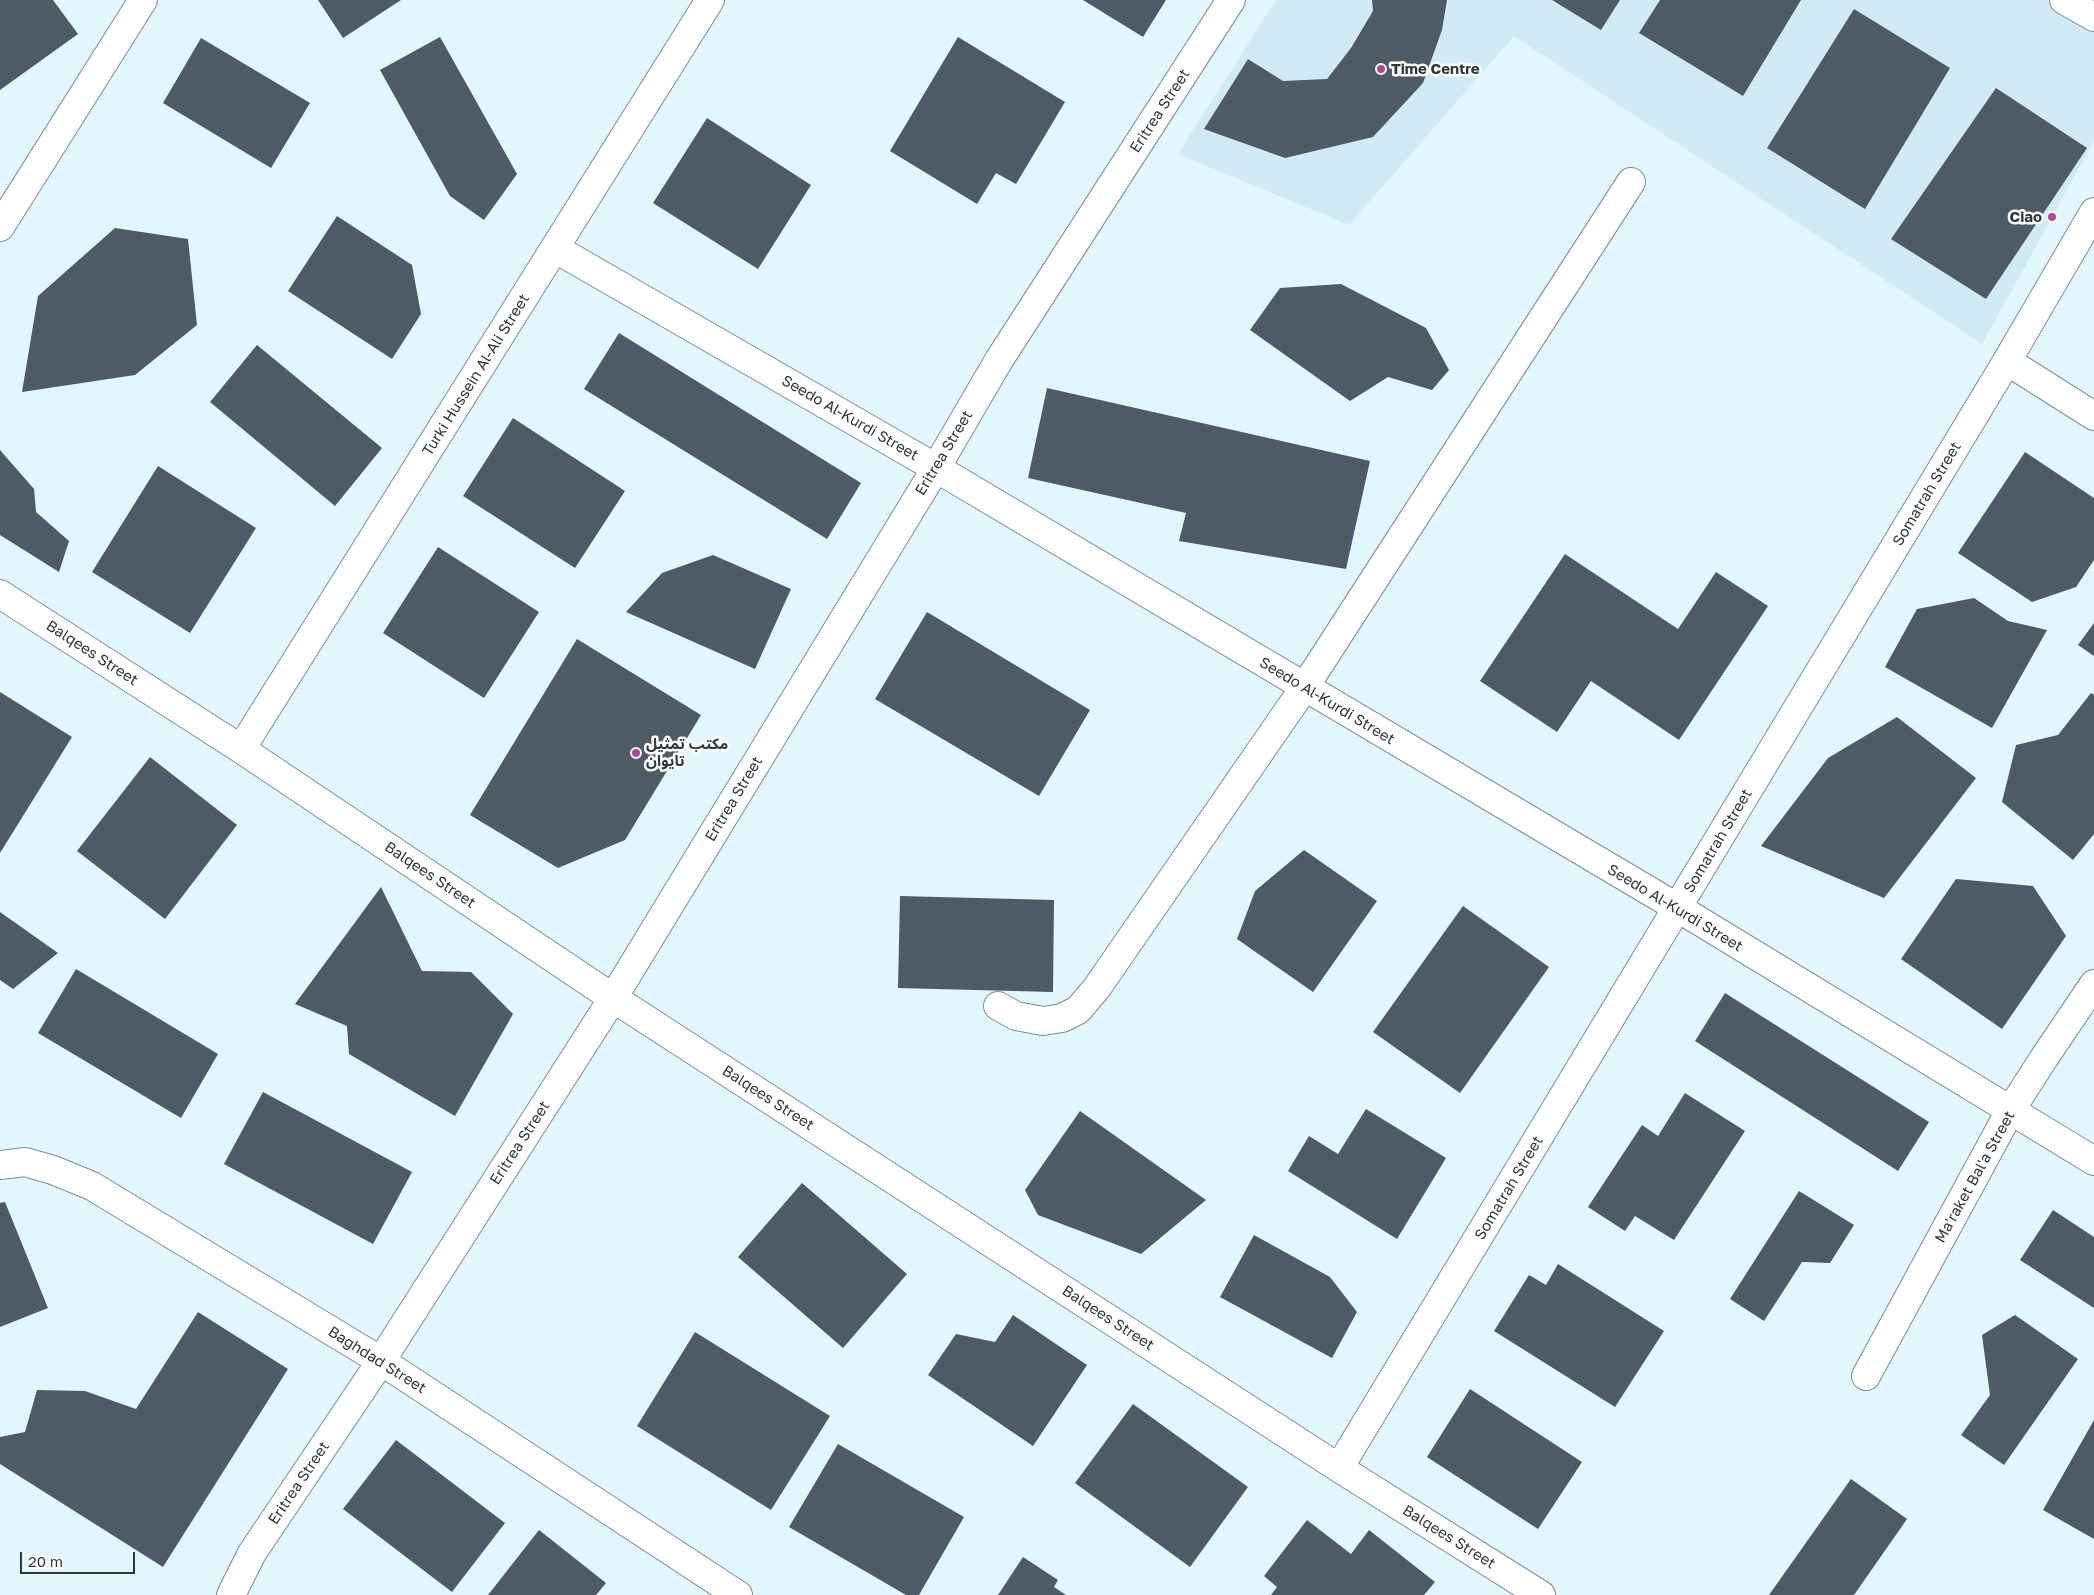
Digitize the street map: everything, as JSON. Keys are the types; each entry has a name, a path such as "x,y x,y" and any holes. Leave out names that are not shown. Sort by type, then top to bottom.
{"street":[{"path":"0,227 143,0"},
{"name":"Turki Hussein Al-Ali Street","path":"241,749 556,249 710,0"},
{"name":"Eritrea Street","path":"231,1595 252,1553 381,1361 613,998 936,468 999,360 1231,0"},
{"path":"2064,0 2094,17"},
{"path":"998,1006 1016,1016 1043,1021 1062,1018 1078,1010 1096,989 1304,688 1631,182"},
{"name":"Somatrah Street","path":"1339,1468 2007,361 2094,212"},
{"name":"Seedo Al-Kurdi Street","path":"556,249 936,468 1304,688 1678,908 2094,1161"},
{"path":"2007,361 2094,416"},
{"name":"Balqees Street","path":"0,594 241,749 613,998 1339,1468 1541,1595"},
{"name":"Ma'raket Bal'a Street","path":"1866,1376 2010,1111 2094,984"},
{"name":"Baghdad Street","path":"0,1165 24,1162 53,1170 92,1186 381,1361 738,1595"}],"shaded area":[{"path":"1276,0 2094,0 2094,141 1982,344 1514,36 1349,225 1178,154"}],"building":[{"path":"0,0 53,0 78,34 0,90"},
{"path":"318,0 401,0 343,38"},
{"path":"1083,0 1166,0 1143,37"},
{"name":"Time Centre","path":"1372,0 1447,0 1442,30 1423,83 1373,137 1285,158 1204,129 1248,59 1283,81 1327,79 1351,48 1373,11"},
{"path":"1552,0 1620,0 1601,30"},
{"path":"1660,0 1801,0 1743,96 1639,33"},
{"path":"1854,9 1950,68 1865,209 1767,148"},
{"path":"440,37 517,174 484,220 450,196 380,70"},
{"path":"958,37 1065,102 1016,184 996,173 977,204 890,151"},
{"path":"201,38 310,103 271,168 163,103"},
{"path":"1996,88 2087,148 1986,299 1891,239"},
{"path":"707,118 811,185 758,269 653,203"},
{"path":"337,216 412,265 421,314 392,359 288,291"},
{"path":"115,228 188,239 197,325 135,375 22,392 38,296"},
{"path":"1341,284 1426,328 1449,370 1432,390 1388,377 1350,401 1250,330 1280,288"},
{"path":"619,333 861,483 827,539 584,389"},
{"path":"257,345 382,448 335,506 210,402"},
{"path":"1047,388 1370,461 1346,569 1179,541 1186,513 1028,478"},
{"path":"513,418 625,491 575,568 463,496"},
{"path":"0,450 34,489 36,512 69,541 59,572 0,535"},
{"path":"2025,452 2094,498 2094,560 2076,587 2032,602 1958,553"},
{"path":"158,466 256,528 190,633 92,572"},
{"path":"438,547 539,612 484,698 383,633"},
{"path":"1565,554 1678,629 1716,572 1768,606 1679,740 1591,681 1557,732 1480,681"},
{"path":"713,555 791,589 755,669 626,612 662,573"},
{"path":"1974,598 2008,621 2047,630 1992,728 1885,667 1917,609"},
{"path":"927,612 1090,710 1039,796 875,699"},
{"path":"2094,623 2094,656 2078,645"},
{"path":"577,639 701,715 625,840 558,868 470,815"},
{"path":"0,692 72,737 0,853"},
{"path":"2091,693 2094,695 2094,834 2073,860 2002,802 2016,745 2058,735"},
{"path":"1897,717 1976,778 1884,898 1761,846 1828,758"},
{"path":"150,757 237,825 165,919 77,851"},
{"path":"1304,850 1377,901 1313,992 1237,939 1255,891"},
{"path":"1956,879 2033,886 2066,936 2002,1029 1901,959"},
{"path":"381,887 422,971 471,972 513,1014 455,1116 349,1054 347,1026 295,1004"},
{"path":"900,896 1054,900 1053,992 898,988"},
{"path":"1463,906 1549,967 1460,1093 1373,1032"},
{"path":"0,912 58,953 13,989 0,980"},
{"path":"76,969 218,1054 181,1118 38,1033"},
{"path":"1725,993 1929,1122 1898,1171 1695,1041"},
{"path":"263,1092 412,1172 373,1244 224,1164"},
{"path":"1685,1093 1745,1131 1674,1240 1635,1216 1625,1231 1588,1207 1642,1125 1658,1136"},
{"path":"1366,1109 1446,1158 1397,1239 1288,1171 1309,1136 1338,1154"},
{"path":"1080,1111 1206,1200 1141,1254 1038,1215 1025,1190"},
{"path":"802,1183 907,1274 843,1348 738,1257"},
{"path":"1799,1191 1854,1225 1830,1263 1802,1262 1764,1321 1730,1299"},
{"path":"5,1202 48,1308 0,1327 0,1203"},
{"path":"2053,1210 2094,1237 2094,1308 2020,1260"},
{"path":"1254,1235 1330,1277 1357,1312 1332,1358 1220,1297"},
{"path":"1558,1264 1664,1331 1615,1407 1494,1331 1529,1275 1546,1285"},
{"path":"198,1312 288,1369 163,1567 0,1464 0,1437 25,1432 37,1390 85,1391 136,1409"},
{"path":"1013,1315 1087,1365 1033,1446 928,1375 956,1334 995,1342"},
{"path":"2015,1315 2078,1359 2004,1465 1961,1435 1990,1395 1982,1335"},
{"path":"695,1332 830,1416 771,1510 637,1426"},
{"path":"1470,1389 1582,1462 1538,1529 1427,1457"},
{"path":"1133,1404 1248,1487 1190,1567 1075,1483"},
{"path":"2094,1420 2094,1539 2043,1510"},
{"path":"396,1440 505,1523 452,1592 343,1509"},
{"path":"838,1444 964,1517 919,1595 906,1595 789,1527"},
{"path":"1851,1479 1907,1519 1854,1595 1769,1595"},
{"path":"1307,1520 1351,1554 1369,1530 1435,1582 1424,1595 1271,1595 1277,1587 1264,1576"},
{"path":"539,1530 606,1583 596,1595 488,1595"},
{"path":"1023,1557 1058,1580 1054,1587 1066,1595 998,1595"}],"place":[{"name":"Time Centre","path":"1381,69"},
{"name":"Ciao","path":"2052,217"},
{"name":"مكتب تمثيل تايوان","path":"636,753"}]}
